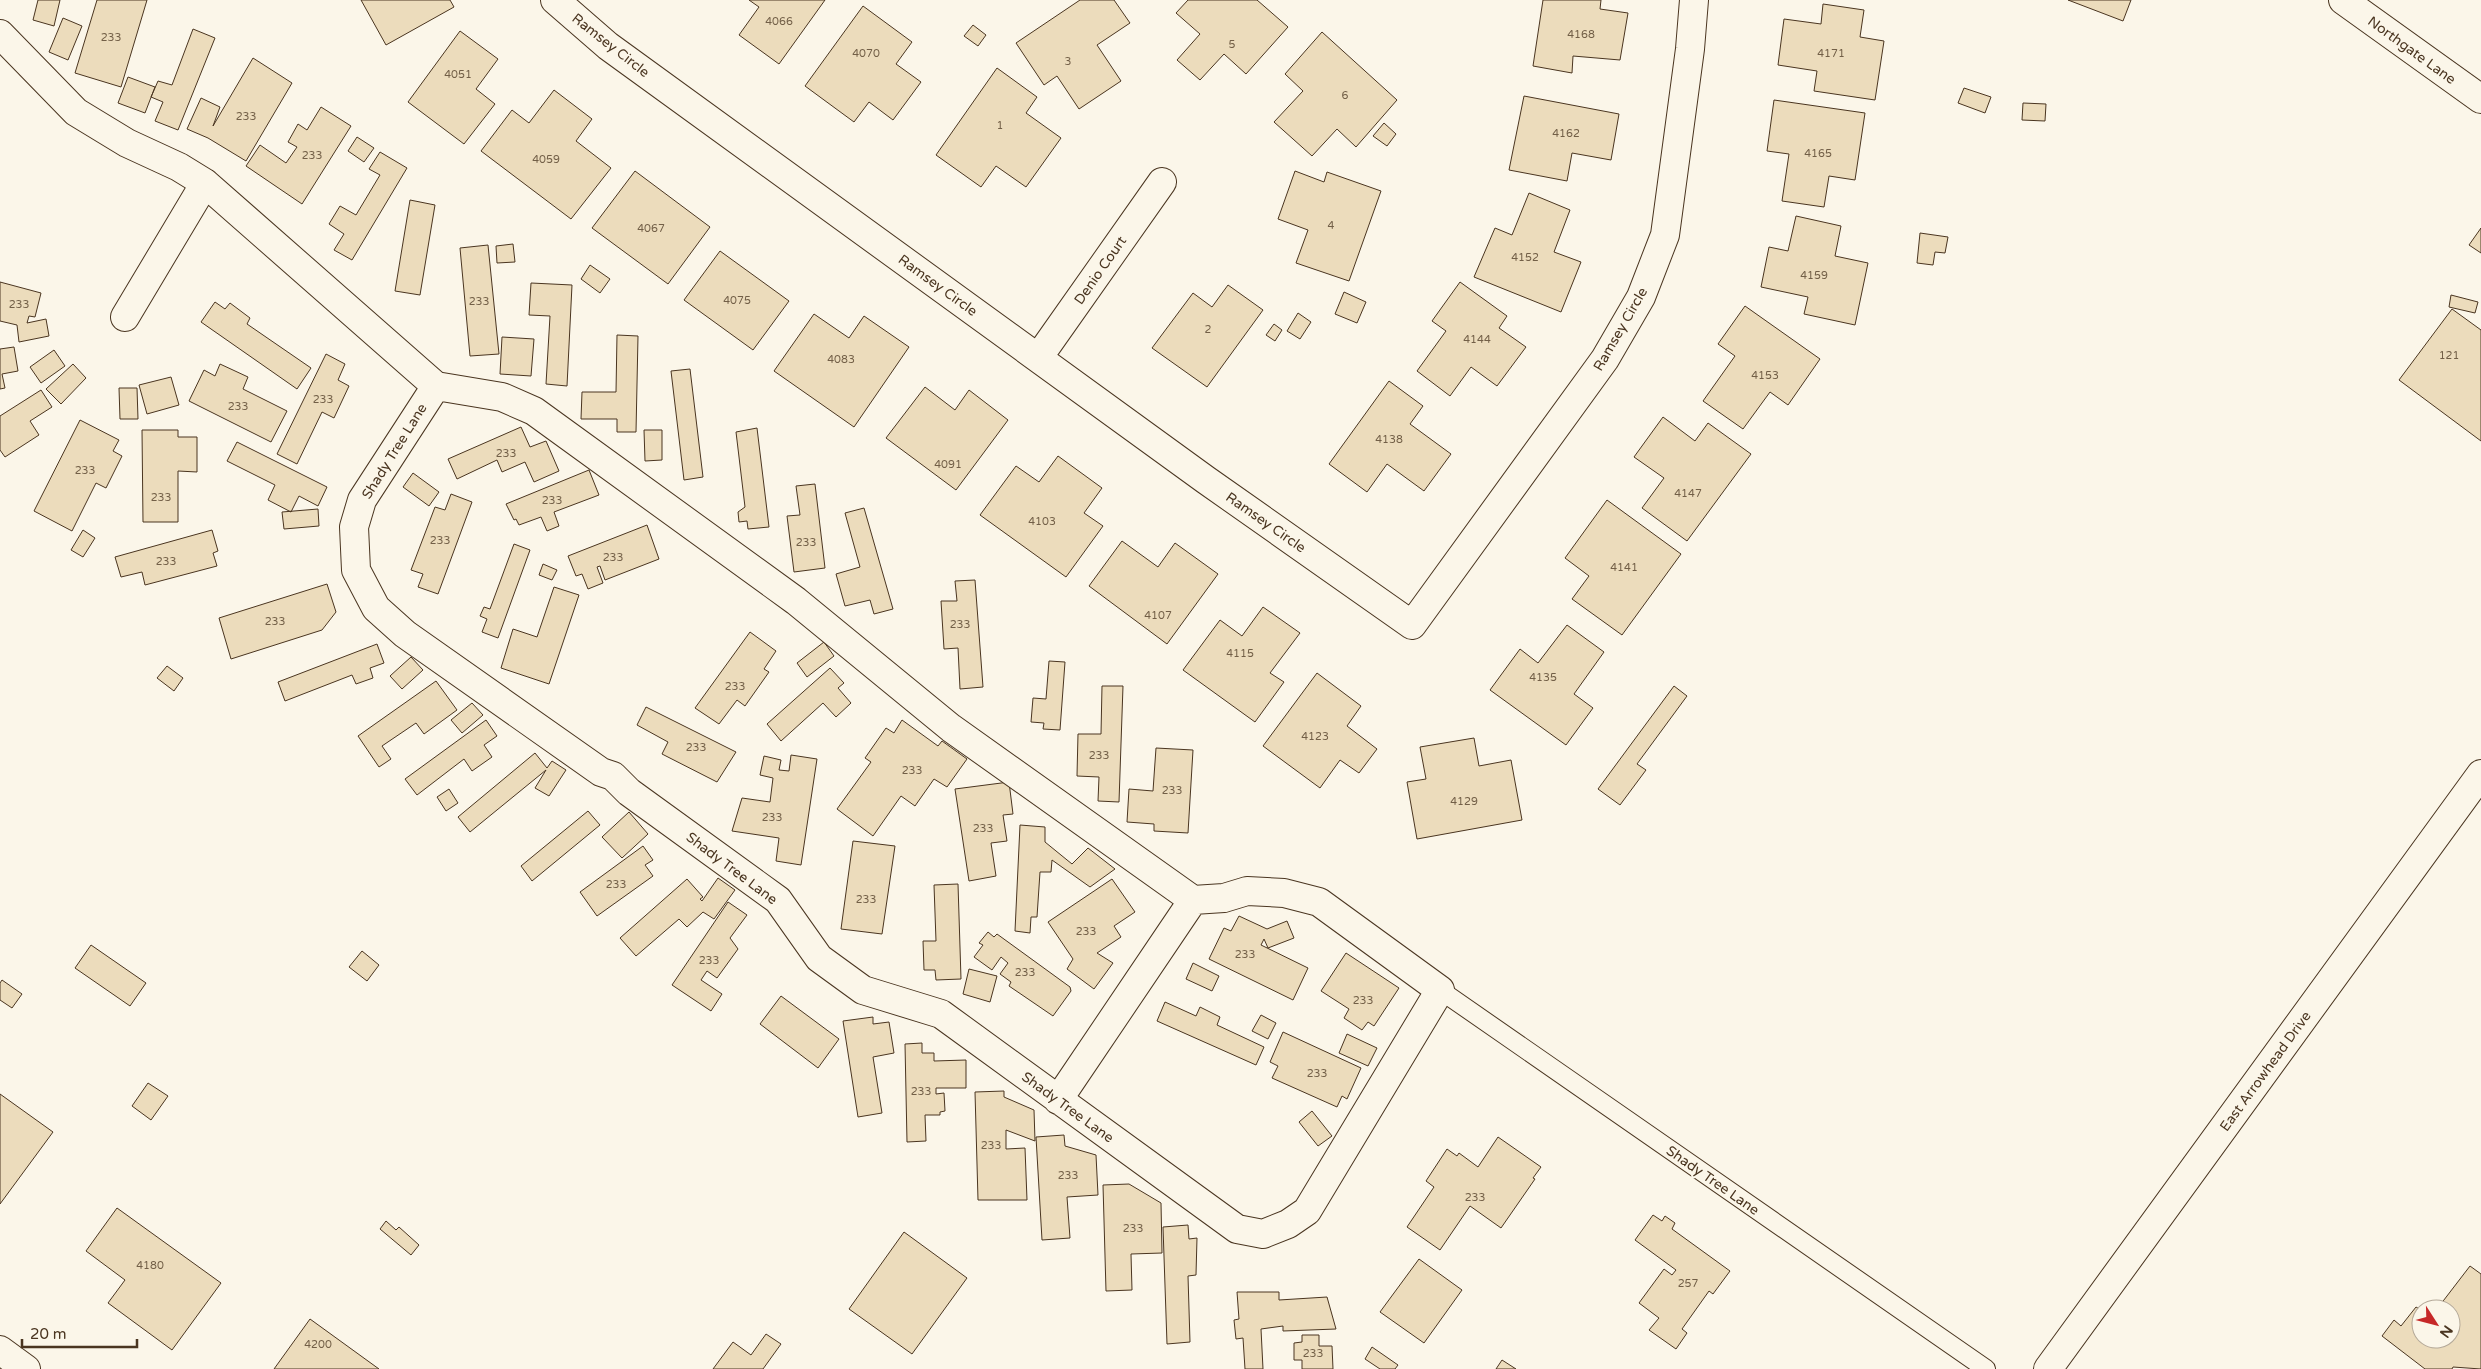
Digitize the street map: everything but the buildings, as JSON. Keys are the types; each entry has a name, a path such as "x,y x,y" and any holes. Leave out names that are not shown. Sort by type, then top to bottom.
{"street":[{"name":"Ramsey Circle","path":"555,0 608,46 1214,486 1412,625 1605,359 1641,297 1665,236 1690,48 1694,0"},
{"name":"Northgate Lane","path":"2343,0 2481,99"},
{"path":"0,34 76,112 127,143 179,167 205,183 436,386 502,398 534,411 796,601 951,728 1192,900 1058,1100"},
{"name":"Denio Court","path":"1038,358 1162,182"},
{"path":"125,317 205,183"},
{"name":"Shady Tree Lane","path":"436,386 362,500 354,527 356,570 376,608 429,651 601,772 613,776 629,792 778,900 820,958 863,990 941,1014 1237,1229 1263,1234 1288,1224 1307,1211 1440,990 1319,902 1284,893 1247,891 1224,898 1192,900"},
{"name":"East Arrowhead Drive","path":"2048,1369 2481,774"},
{"path":"0,1350 26,1369"}],"lane":[{"name":"Shady Tree Lane","path":"1440,990 1986,1369"}]}
